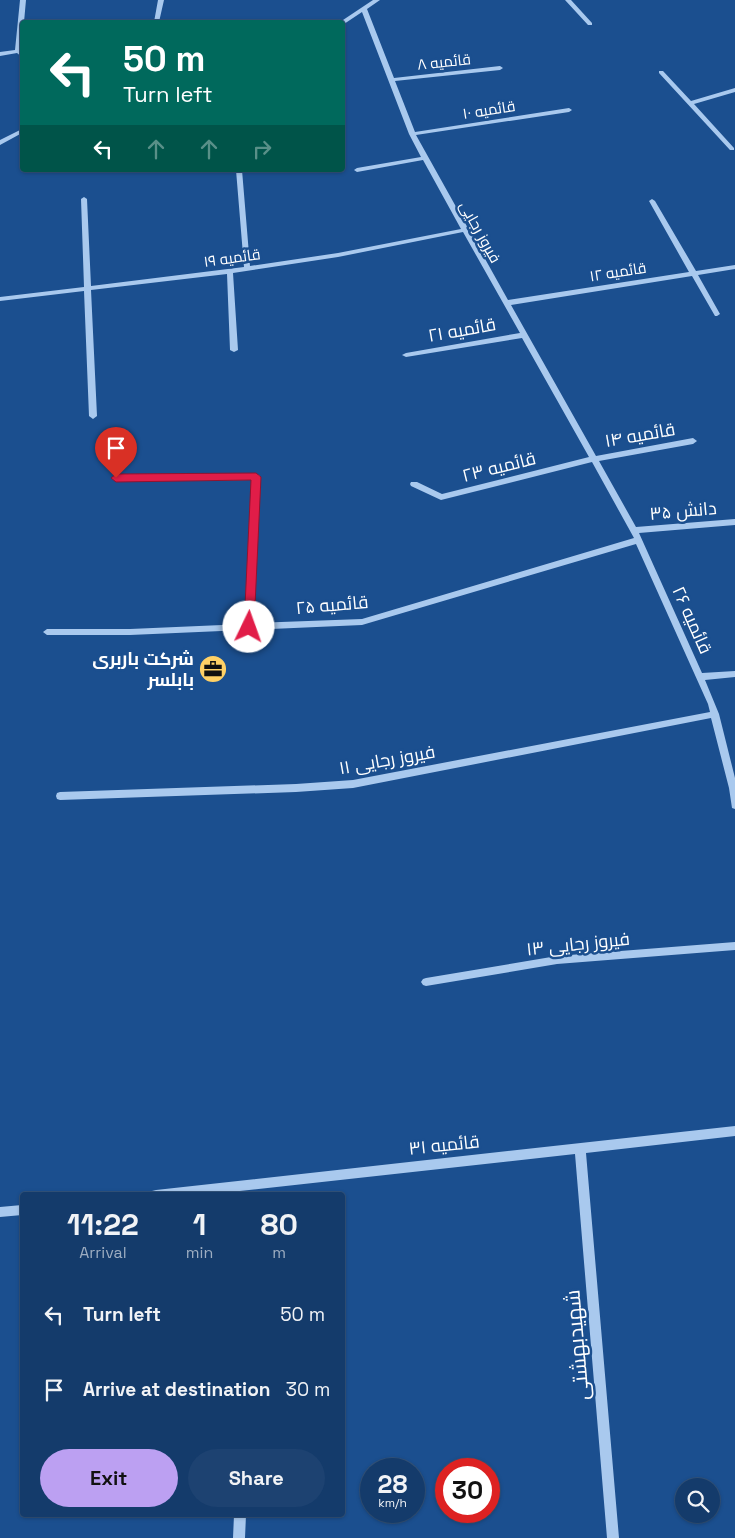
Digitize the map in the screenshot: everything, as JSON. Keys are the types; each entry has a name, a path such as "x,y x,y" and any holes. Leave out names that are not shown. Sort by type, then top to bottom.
{"street":[{"path":"22,20 23,0"},
{"path":"156,20 161,0"},
{"path":"345,22 377,0"},
{"path":"568,0 590,24"},
{"name":"فیروز رجایی","path":"364,9 412,134 424,158 594,459"},
{"path":"0,54 20,53"},
{"name":"قائمیه ۸","path":"392,80 500,68"},
{"path":"661,72 732,149"},
{"path":"690,103 735,90"},
{"name":"قائمیه ۱۰","path":"412,134 570,110"},
{"path":"0,143 20,132"},
{"path":"357,170 424,158"},
{"path":"239,172 247,269"},
{"path":"84,199 93,416"},
{"path":"652,201 717,314"},
{"name":"قائمیه ۱۹","path":"0,299 230,272 338,255 464,230"},
{"name":"قائمیه ۱۲","path":"506,303 735,267"},
{"path":"230,272 234,350"},
{"name":"قائمیه ۲۱","path":"406,355 524,335"},
{"name":"قائمیه ۱۴","path":"594,459 693,441"},
{"name":"قائمیه ۲۳","path":"414,484 441,497 594,459"},
{"name":"قائمیه ۲۶","path":"594,459 634,530 700,677 715,714 733,788 735,805"},
{"path":"116,478 256,477 249,627"},
{"name":"دانش ۳۵","path":"634,530 735,522"},
{"name":"قائمیه ۲۵","path":"47,632 130,632 362,622 638,540"},
{"path":"700,677 735,674"},
{"name":"فیروز رجایی ۱۱","path":"60,796 296,788 353,784 715,714"},
{"name":"فیروز رجایی ۱۳","path":"426,982 557,960 735,946"},
{"name":"قائمیه ۳۱","path":"212,1192 249,1190 580,1148 735,1131"},
{"name":"شهیدبهشتی","path":"580,1148 613,1538"},
{"path":"0,1212 20,1210"},
{"path":"239,1538 240,1517"}],"place":[{"name":"شرکت باربری بابلسر","path":"213,669"}],"route":[{"path":"116,478 256,477 249,627"}]}
